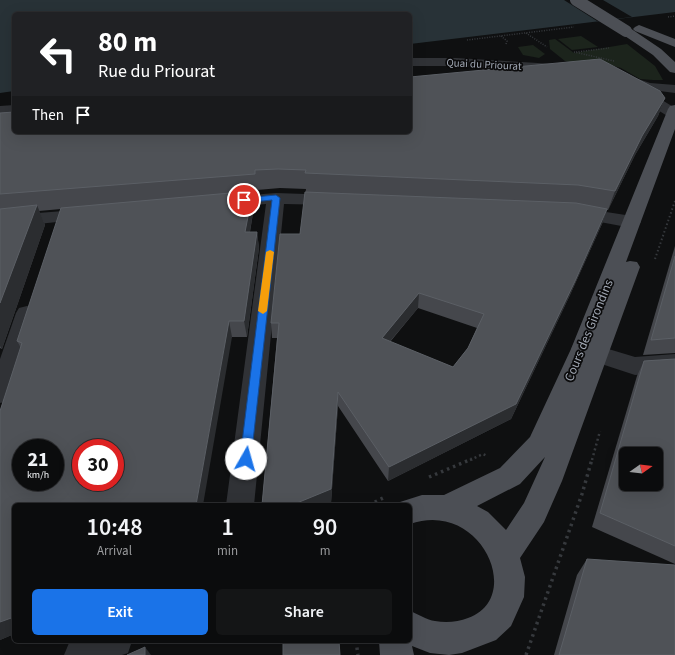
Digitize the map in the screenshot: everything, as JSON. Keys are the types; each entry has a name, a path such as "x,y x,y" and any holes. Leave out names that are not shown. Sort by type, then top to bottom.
{"main road":[{"path":"576,0 657,52 675,69"},
{"path":"591,0 639,29 675,42"},
{"path":"657,52 663,45 675,42"},
{"name":"Cours des Girondins","path":"505,554 513,545 543,495 632,222 674,111"},
{"name":"Cours des Girondins","path":"448,508 510,476 540,444 590,352 675,144"},
{"path":"412,510 432,506 448,508 465,513 481,523 495,537 505,554 510,573 509,592 503,610 491,625 471,645 451,639 428,636 412,628"},
{"path":"395,643 397,655"}],"street":[{"name":"Quai du Priourat","path":"412,62 456,62 561,68"},
{"path":"674,111 634,90 613,74 640,85 659,89 675,89"},
{"path":"0,110 12,109"},
{"path":"205,204 276,198 348,201"},
{"path":"240,503 276,198"},
{"path":"556,211 572,211 632,222"},
{"path":"0,222 104,213"},
{"path":"51,239 58,217"},
{"path":"0,394 32,298"},
{"path":"590,352 635,366 675,363"},
{"path":"81,655 111,643"}],"path":[{"path":"463,40 578,26"},
{"path":"356,643 358,655"}],"shaded area":[{"path":"0,0 675,0 675,12 412,44 412,12 12,12 12,91 0,93"},
{"path":"581,36 598,47 572,50 558,39"},
{"path":"555,39 574,53 627,44 655,66 663,80 640,79 621,68 607,64 572,63 565,61 550,49 549,40"},
{"path":"533,45 545,54 539,58 523,55 518,47"}],"pier":[{"path":"564,0 603,0 632,17 597,21"}],"building":[{"path":"600,59 660,91 665,98 642,136 615,191 578,185 305,173 306,170 278,169 255,170 255,174 0,194 0,113 12,112 12,134 412,134 412,77"},
{"path":"253,191 245,232 257,232 244,321 229,321 196,503 12,503 12,618 0,622 0,411 22,343 17,341 61,208"},
{"path":"305,192 576,203 607,209 575,281 516,404 389,467 338,392 331,489 297,503 262,503 279,323 271,323 280,234 300,234","holes":["419,293 484,314 468,348 453,367 382,338"]},
{"path":"37,205 0,303 0,209"},
{"path":"675,256 675,338 651,340"},
{"path":"675,359 675,546 600,513 619,447 619,491 663,491 663,447 619,447 644,361"},
{"path":"587,559 675,565 675,655 559,655"},
{"path":"283,643 339,643 340,655 283,655"},
{"path":"145,647 145,655 127,655"}],"slow traffic":[{"path":"263,311 270,252"}],"route":[{"path":"244,200 276,198 246,459"}]}
